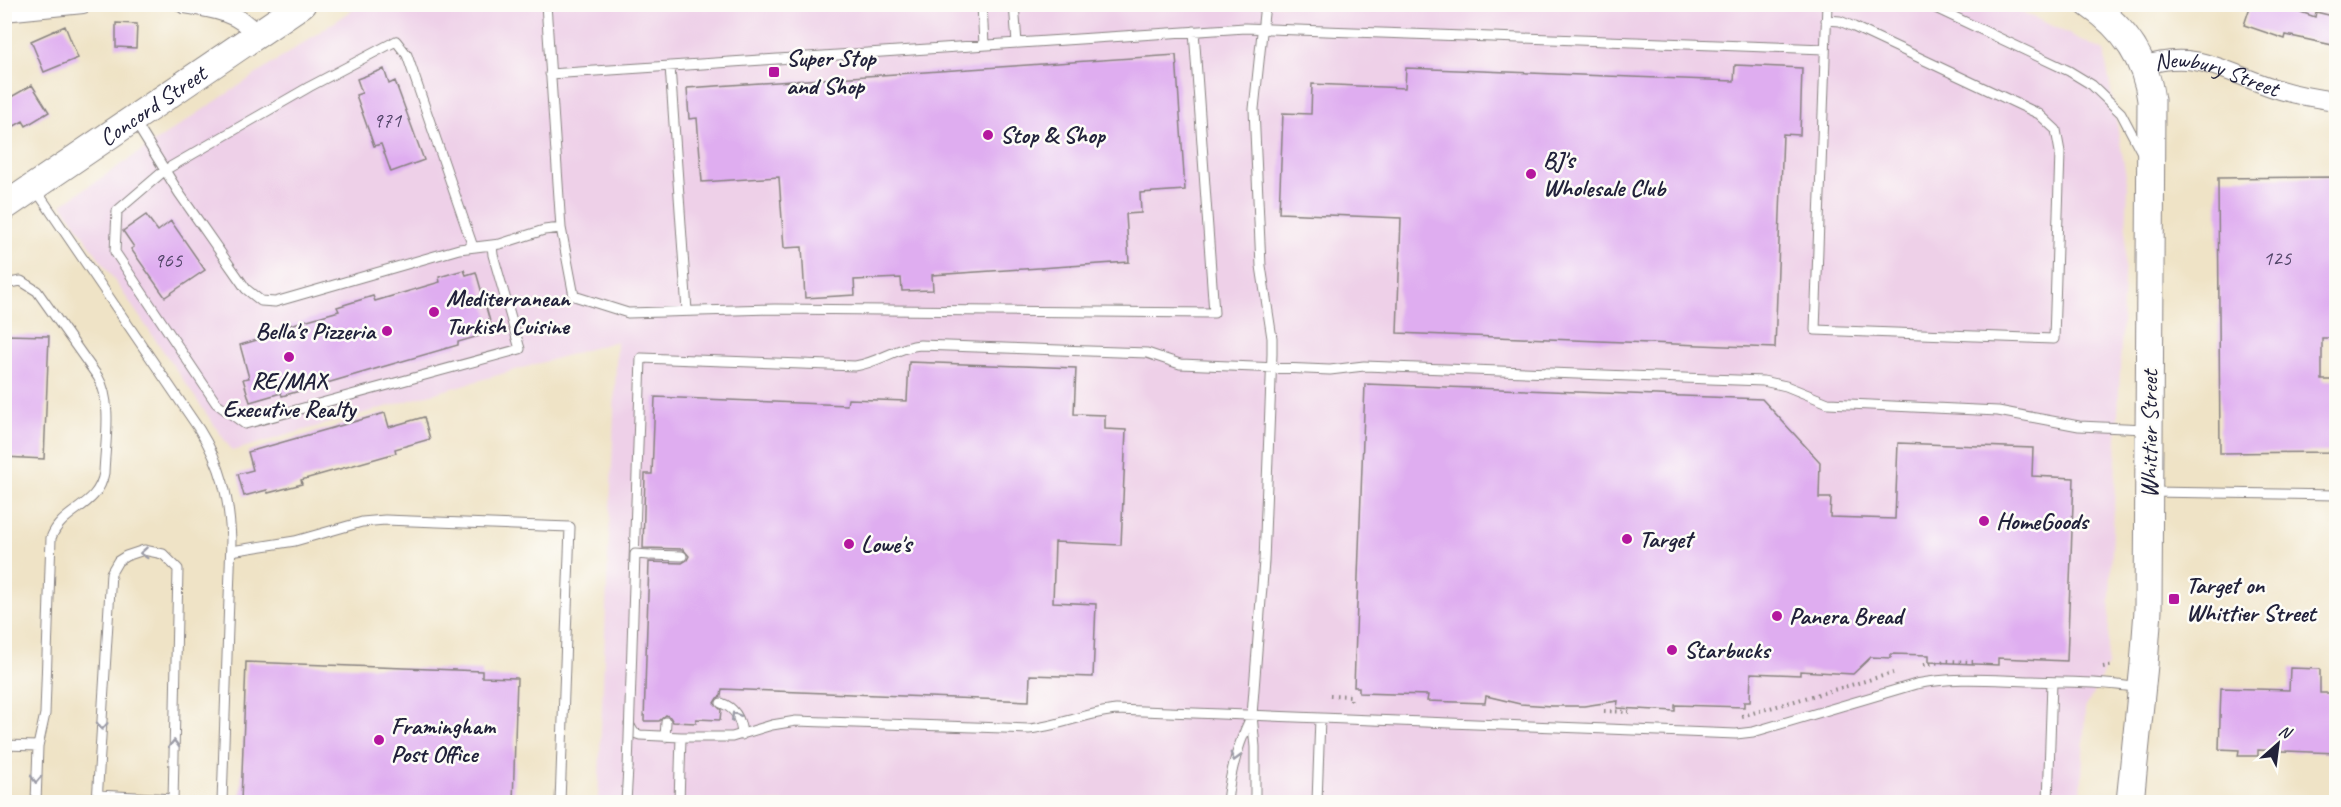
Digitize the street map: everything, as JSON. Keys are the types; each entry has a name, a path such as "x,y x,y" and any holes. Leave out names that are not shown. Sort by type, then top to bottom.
{"street":[{"path":"4,12 83,4"},
{"path":"184,4 235,17 247,24 256,35"},
{"name":"Concord Street","path":"4,207 302,4"},
{"name":"Newbury Street","path":"2089,4 2122,33 2143,66 2160,60 2189,59 2285,91 2337,101"},
{"name":"Whittier Street","path":"2130,802 2148,610 2151,100 2143,66"}],"lane":[{"path":"546,4 561,228 574,296 628,313 775,309 1214,313 1194,31"},
{"path":"982,4 984,45"},
{"path":"1014,4 1017,43"},
{"path":"1255,802 1256,764 1252,715 1264,561 1272,368 1272,338 1262,266 1254,116 1265,4"},
{"path":"1826,20 1840,21 1854,27 2039,114 2051,123 2058,137 2060,152 2054,339 1815,330 1826,20 1827,4"},
{"path":"1927,4 2068,71 2103,93 2118,109 2136,138 2145,163 2150,189"},
{"path":"550,74 1263,28 1825,49"},
{"path":"473,247 407,56 396,41 309,87 165,170 117,211 115,252 216,403 245,424 519,349 492,245"},
{"path":"670,66 687,311"},
{"path":"133,119 246,289 261,301 280,300 473,247 508,242 544,230 561,228"},
{"path":"33,187 211,449 224,482 231,551 222,802"},
{"path":"4,284 21,281 37,291 98,377 106,395 102,484 93,497 62,520 51,538 45,714 38,746 36,802"},
{"path":"2142,688 2108,684 1965,678 1938,680 1916,684 1762,730 1736,734 1116,710 1096,713 1048,727 1020,729 796,721 772,724 742,735 722,738 634,733 629,720 641,358 855,366 876,362 899,351 920,345 1147,353 1180,364 1272,368 1336,370 1364,366 1763,381 1786,386 1821,401 1836,404 1998,411 2079,426 2149,429"},
{"path":"2148,492 2337,495"},
{"path":"231,551 295,541 362,522 385,520 570,527 560,802"},
{"path":"144,550 163,554 178,569 173,801 97,799 111,573 118,561 144,550"},
{"path":"626,802 635,554 682,556"},
{"path":"2048,802 2052,682"},
{"path":"721,703 729,706 736,713 741,723 742,735"},
{"path":"1227,802 1238,747 1252,715"},
{"path":"1317,802 1320,718"},
{"path":"665,736 666,722"},
{"path":"679,802 681,737"},
{"path":"4,745 38,746"}],"path":[{"path":"1918,666 1946,661 1978,662"},
{"path":"1734,717 1898,671"},
{"path":"1330,695 1351,696 1351,702 1363,703"},
{"path":"1595,711 1630,712"}],"shaded area":[{"path":"360,5 2008,5 2104,51 2128,187 2107,666 2085,709 2081,802 598,802 617,341 232,451 62,204"}],"building":[{"path":"2251,4 2278,4 2315,17 2316,12 2337,17 2337,46 2286,35 2285,39 2244,25"},
{"path":"116,23 137,24 136,48 116,47"},
{"path":"65,26 78,58 44,72 31,41"},
{"name":"Stop & Shop","path":"1176,55 1185,190 1140,193 1141,213 1126,214 1129,262 932,275 933,290 902,291 901,278 854,280 855,295 805,298 802,247 784,248 779,177 702,182 697,118 689,119 687,88"},
{"name":"BJ's Wholesale Club","path":"1735,65 1802,68 1800,135 1783,134 1775,348 1397,333 1401,218 1279,213 1283,113 1311,114 1312,84 1405,88 1406,68 1734,81"},
{"path":"384,69 389,84 395,81 424,160 391,172 381,144 374,146 356,95 362,93 357,79"},
{"path":"32,85 49,112 26,126 23,121 4,132 4,101"},
{"path":"2337,177 2337,338 2322,338 2322,380 2337,380 2337,452 2220,453 2218,178"},
{"path":"146,215 158,231 171,221 205,270 165,297 131,249 134,247 123,231"},
{"path":"464,270 466,275 476,272 493,332 458,342 458,345 282,396 281,393 250,402 243,379 249,378 240,345 277,334 276,329 339,311 337,307 373,296 375,301 440,282 439,277"},
{"path":"4,335 49,336 44,459 4,457"},
{"name":"Lowe's","path":"909,362 1076,368 1074,414 1105,415 1105,429 1126,430 1121,545 1055,542 1053,602 1096,604 1093,677 1030,675 1029,701 722,689 721,696 714,703 721,710 720,720 696,719 696,723 673,722 666,715 659,721 644,721 649,562 682,563 689,556 683,549 643,548 645,474 652,474 655,397 847,405 848,399 907,401"},
{"name":"Target","path":"1365,384 1762,399 1820,462 1819,498 1831,498 1830,517 1895,519 1898,443 2033,448 2032,476 2074,478 2067,661 1998,658 1998,665 1929,662 1929,655 1891,654 1891,658 1871,657 1853,674 1800,671 1800,675 1751,673 1750,702 1744,702 1744,707 1675,705 1675,711 1617,708 1618,701 1584,706 1552,706 1520,704 1486,696 1485,703 1427,701 1428,695 1359,693 1359,687 1354,687"},
{"path":"385,413 389,427 424,417 430,439 395,449 396,453 301,480 302,484 268,493 267,490 244,496 238,474 253,470 248,452"},
{"name":"Framingham Post Office","path":"246,662 482,671 482,677 517,678 513,802 241,802"},
{"path":"2290,668 2320,669 2320,693 2337,693 2337,753 2258,750 2258,756 2238,756 2239,750 2219,749 2221,688 2289,690"}],"place":[{"name":"Super Stop and Shop","path":"774,72"},
{"name":"Stop & Shop","path":"988,135"},
{"name":"BJ's Wholesale Club","path":"1531,174"},
{"name":"Mediterranean Turkish Cuisine","path":"434,312"},
{"name":"Bella's Pizzeria","path":"387,331"},
{"name":"RE/MAX Executive Realty","path":"289,357"},
{"name":"HomeGoods","path":"1984,521"},
{"name":"Target","path":"1627,539"},
{"name":"Lowe's","path":"849,544"},
{"name":"Target on Whittier Street","path":"2174,599"},
{"name":"Panera Bread","path":"1777,616"},
{"name":"Starbucks","path":"1672,650"},
{"name":"Framingham Post Office","path":"379,740"}]}
